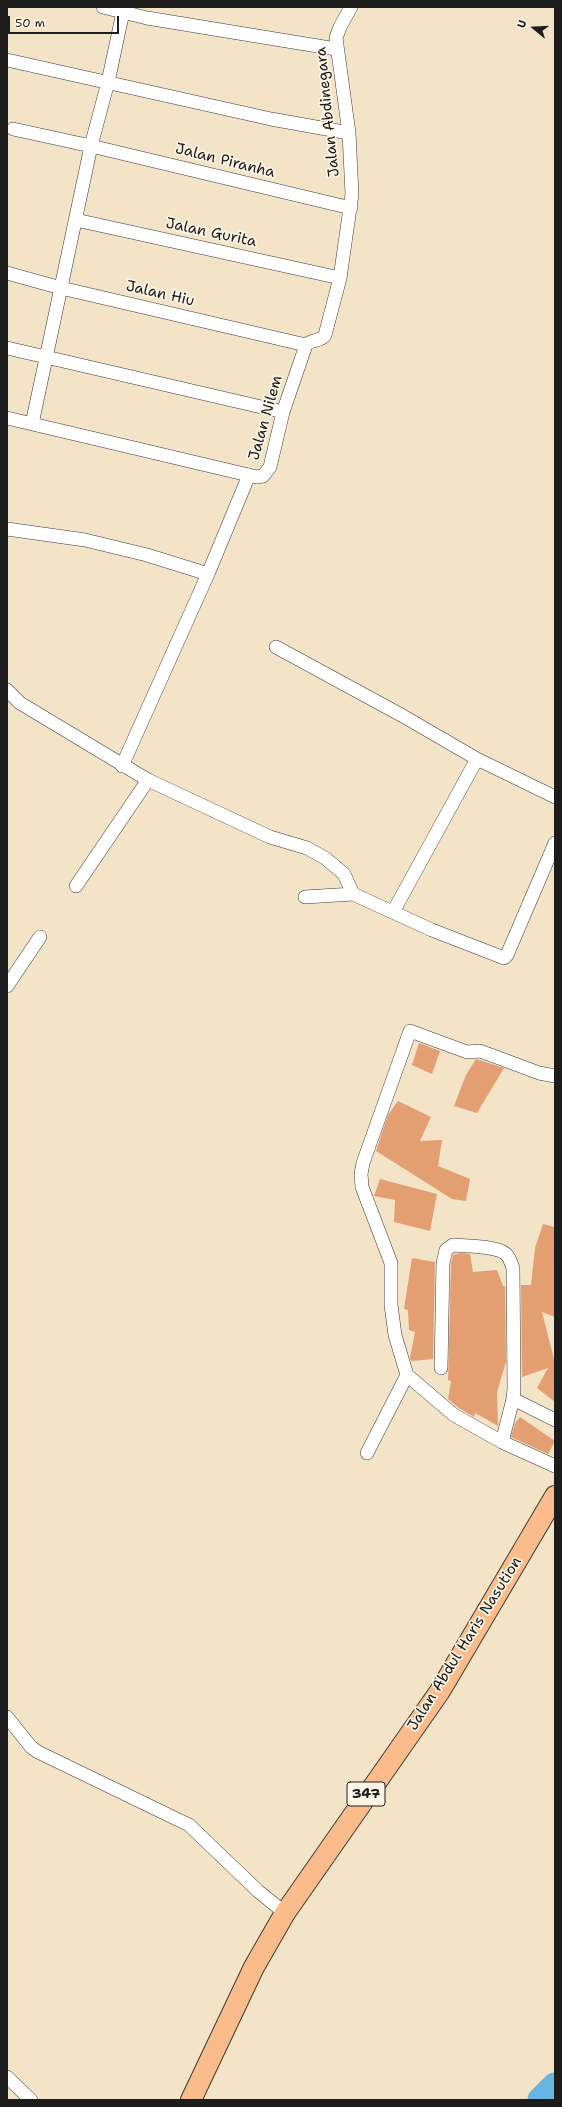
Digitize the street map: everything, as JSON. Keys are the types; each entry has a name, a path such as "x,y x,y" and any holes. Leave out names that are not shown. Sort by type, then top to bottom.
{"main road":[{"name":"Jalan Abdul Haris Nasution","path":"191,2100 254,1967 285,1913 440,1691 555,1496"}],"street":[{"path":"103,7 148,18 336,49"},
{"name":"Jalan Abdinegara","path":"351,7 336,38 336,49 349,133 352,194 351,208"},
{"path":"32,424 91,146 108,82 123,12"},
{"path":"7,60 272,119 349,133"},
{"name":"Jalan Piranha","path":"13,129 351,208"},
{"path":"306,345 309,342 322,339 325,336 340,278 351,208"},
{"name":"Jalan Gurita","path":"76,220 340,278"},
{"name":"Jalan Hiu","path":"7,273 61,288 306,345"},
{"name":"Jalan Nilem","path":"7,418 260,477 270,467 283,412 306,345"},
{"path":"7,348 283,412"},
{"path":"122,766 208,574 249,475"},
{"path":"7,529 85,540 147,555 208,574"},
{"path":"276,647 477,759 555,797"},
{"path":"7,690 20,703 122,766 148,780 270,837 307,848 325,858 344,874 353,894"},
{"path":"393,912 477,759"},
{"path":"76,886 148,780"},
{"path":"305,896 353,894 432,930 503,958 505,957 555,844"},
{"path":"7,986 40,937"},
{"path":"555,1076 539,1073 480,1051 467,1052 413,1030 409,1032 384,1107 363,1163 361,1174 362,1187 391,1263 391,1305 395,1335 407,1376 454,1415 502,1442 555,1466"},
{"path":"441,1368 443,1263 446,1250 453,1245 495,1250 505,1253 513,1268 513,1399 502,1442"},
{"path":"367,1453 407,1376"},
{"path":"513,1399 555,1420"},
{"path":"7,1717 31,1747 38,1752 189,1825 258,1891 285,1913"},
{"path":"7,2077 31,2100"}],"building":[{"path":"419,1043 440,1051 432,1074 412,1065"},
{"path":"476,1059 504,1068 477,1113 454,1106 466,1075"},
{"path":"398,1101 431,1117 420,1141 442,1140 438,1166 470,1179 466,1201 452,1199 376,1151 388,1115"},
{"path":"380,1179 437,1194 430,1231 394,1222 395,1200 374,1196"},
{"path":"543,1224 555,1227 555,1317 542,1312 554,1359 555,1357 555,1402 537,1388 548,1368 522,1377 521,1285 531,1285 535,1248"},
{"path":"460,1253 470,1254 473,1272 497,1270 503,1286 505,1286 506,1362 497,1392 498,1426 475,1413 474,1417 448,1399 451,1381 448,1380 451,1264 453,1255"},
{"path":"412,1258 435,1262 433,1359 411,1361 410,1358 415,1332 409,1330 408,1310 404,1309"},
{"path":"520,1417 555,1441 548,1454 511,1437 515,1423"}],"waterway":[{"path":"541,2100 555,2086"}]}
